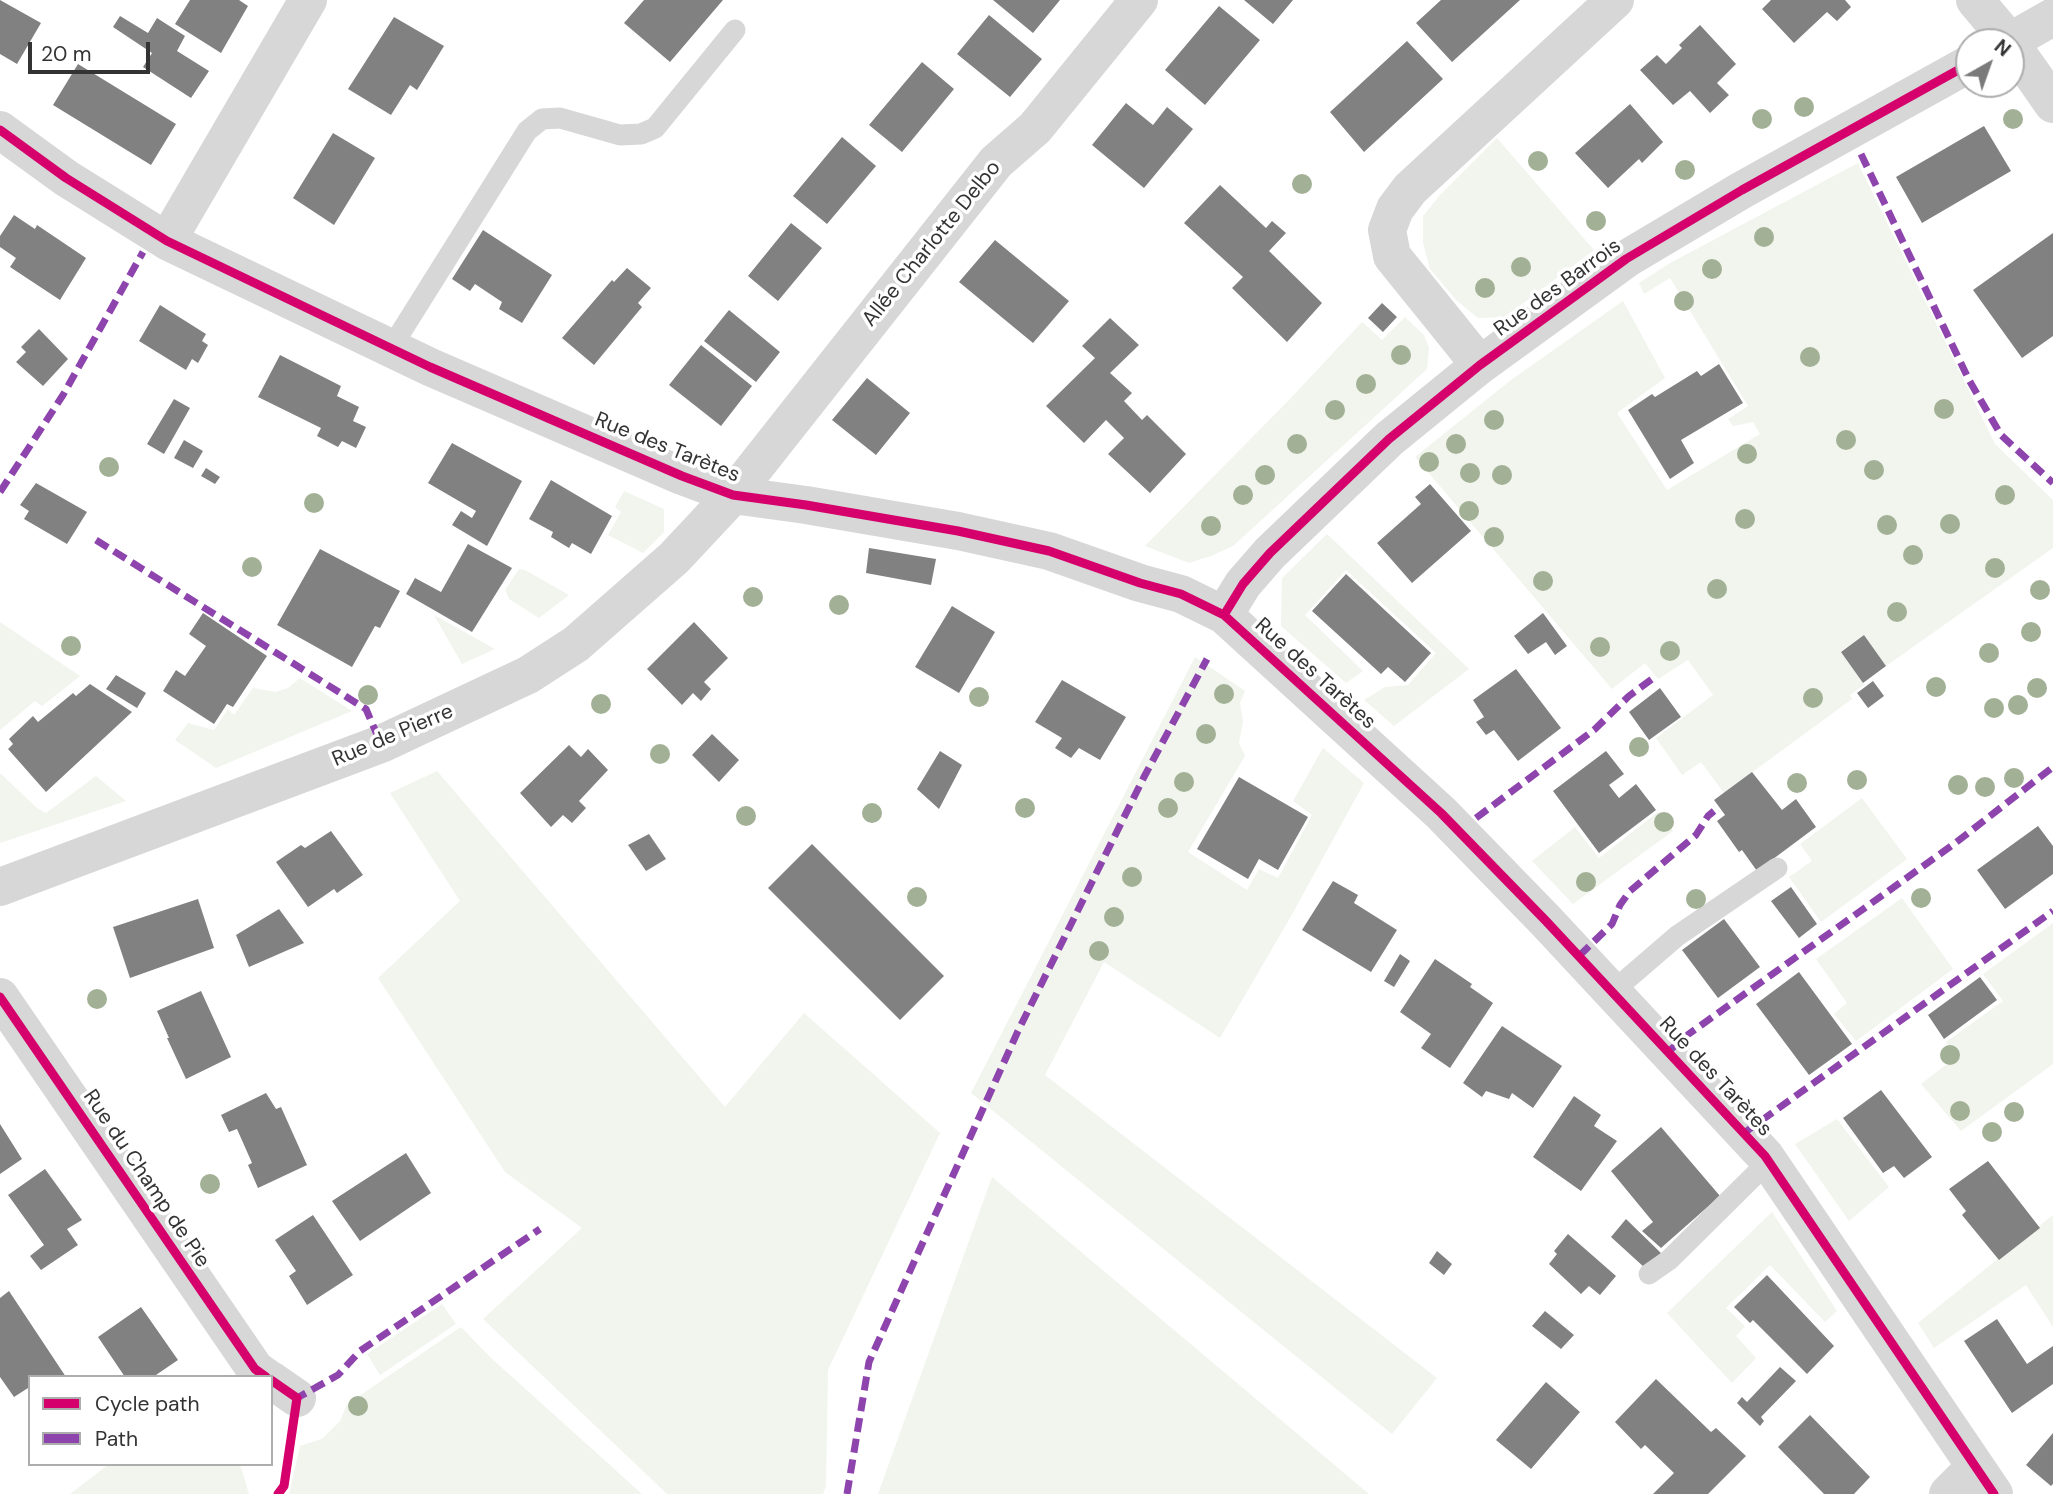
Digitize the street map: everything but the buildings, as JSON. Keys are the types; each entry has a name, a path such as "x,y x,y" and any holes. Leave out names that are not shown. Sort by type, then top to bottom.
{"street":[{"path":"167,241 308,0"},
{"name":"Allée Charlotte Delbo","path":"733,495 996,162 1035,128 1139,0"},
{"path":"1480,365 1392,256 1387,230 1395,209 1410,189 1615,0"},
{"path":"1975,0 1998,28"},
{"path":"2025,33 2053,17"},
{"path":"2025,64 2053,104"},
{"name":"Rue des Barrois","path":"1224,615 1243,584 1278,545 1389,439 1480,365 1626,259 1742,190 1955,72"},
{"name":"Rue des Tarètes","path":"0,130 77,185 167,241 391,348 636,457 733,495 958,530 1049,551 1140,583 1181,594 1224,615 1441,813 1769,1161 1972,1485"},
{"name":"Rue de Pierre","path":"0,887 381,744 528,675 586,636 674,558 733,495"},
{"name":"Rue du Champ de Pie","path":"0,997 255,1369 263,1375"}],"lane":[{"path":"391,348 527,131 542,119 560,118 621,135 641,134 655,128 735,30"},
{"path":"1612,992 1677,936 1777,868"},
{"path":"1649,1274 1669,1260 1769,1161"}],"shaded area":[{"path":"1497,138 1594,250 1505,317 1478,318 1457,301 1430,269 1423,243 1423,216 1440,195"},
{"path":"1858,163 1995,444 2053,500 2053,548 1886,666 1864,635 1841,651 1864,685 1850,695 1852,699 1724,793 1701,762 1682,775 1656,738 1713,695 1688,660 1658,679 1645,663 1612,689 1415,457 1511,380 1623,301 1665,378 1617,413 1667,490 1760,434 1753,422 1733,426 1728,419 1748,406 1670,278 1644,294 1639,283 1670,263"},
{"path":"1405,317 1424,335 1429,348 1427,369 1233,546 1189,563 1145,546 1362,322 1382,340"},
{"path":"624,491 664,509 664,532 643,553 608,535 621,512 615,507"},
{"path":"1327,534 1469,669 1394,726 1364,700 1385,687 1408,685 1436,653 1346,570 1305,615 1363,671 1346,683 1281,626 1282,578"},
{"path":"519,569 569,595 539,618 509,599 505,590"},
{"path":"434,615 495,649 462,664"},
{"path":"0,622 80,676 42,706 35,701 0,730"},
{"path":"1195,657 1245,691 1240,703 1243,722 1239,743 1245,756 1188,852 1247,890 1259,869 1278,878 1312,815 1293,801 1323,748 1364,783 1220,1038 1104,962 1045,1075 1437,1378 1392,1434 971,1093"},
{"path":"300,678 352,711 216,768 175,740 188,723 214,730 228,709 234,715 253,688 276,692 288,688"},
{"path":"437,771 725,1107 804,1013 940,1133 828,1370 826,1486 823,1494 667,1494 483,1319 582,1228 505,1172 378,978 460,901 390,793"},
{"path":"0,773 37,808 46,813 96,776 126,801 0,843"},
{"path":"1862,798 1907,859 1821,922 1789,877 1812,861 1800,844"},
{"path":"1658,812 1673,831 1573,904 1532,861 1575,827 1599,858"},
{"path":"1902,898 1953,969 1856,1041 1834,1014 1847,1003 1816,959"},
{"path":"2053,923 2053,1064 1961,1131 1921,1084 1956,1057 1946,1042 2003,1001 1983,974"},
{"path":"1837,1119 1889,1187 1849,1221 1795,1144"},
{"path":"992,1177 1369,1494 878,1494"},
{"path":"1772,1212 1837,1311 1825,1322 1770,1265 1726,1308 1745,1326 1736,1336 1756,1358 1732,1383 1667,1313"},
{"path":"2053,1215 2053,1327 2026,1285 1934,1348 1918,1323"},
{"path":"442,1304 456,1324 380,1375 367,1354"},
{"path":"461,1327 490,1357 642,1494 289,1494 300,1446 322,1439 340,1421 347,1404"},
{"path":"106,1466 241,1466 249,1494 70,1494"}],"marked path":[{"path":"1861,154 1969,380 2001,435 2053,483"},
{"path":"0,492 63,395 143,252"},
{"path":"96,540 366,709 381,744"},
{"path":"847,1494 869,1362 1018,1031 1144,777 1207,659"},
{"path":"1476,818 1594,730 1629,696 1652,679"},
{"path":"1668,1052 1686,1036 1954,844 2053,767"},
{"path":"1579,956 1612,924 1630,891 1696,835 1714,811"},
{"path":"1744,1133 2053,911"},
{"path":"297,1402 297,1398 338,1375 360,1351 540,1229"}],"cycle path":[{"path":"1224,615 1243,584 1270,553 1389,439 1480,365 1626,259 1742,190 1955,72"},
{"path":"0,130 66,178 167,241 430,367 682,476 733,495 958,531 1049,551 1140,583 1181,594 1224,615 1441,813 1546,921 1765,1156 1994,1494"},
{"path":"0,997 255,1369 263,1375"},
{"path":"273,1381 297,1398 284,1486 278,1494"}]}
